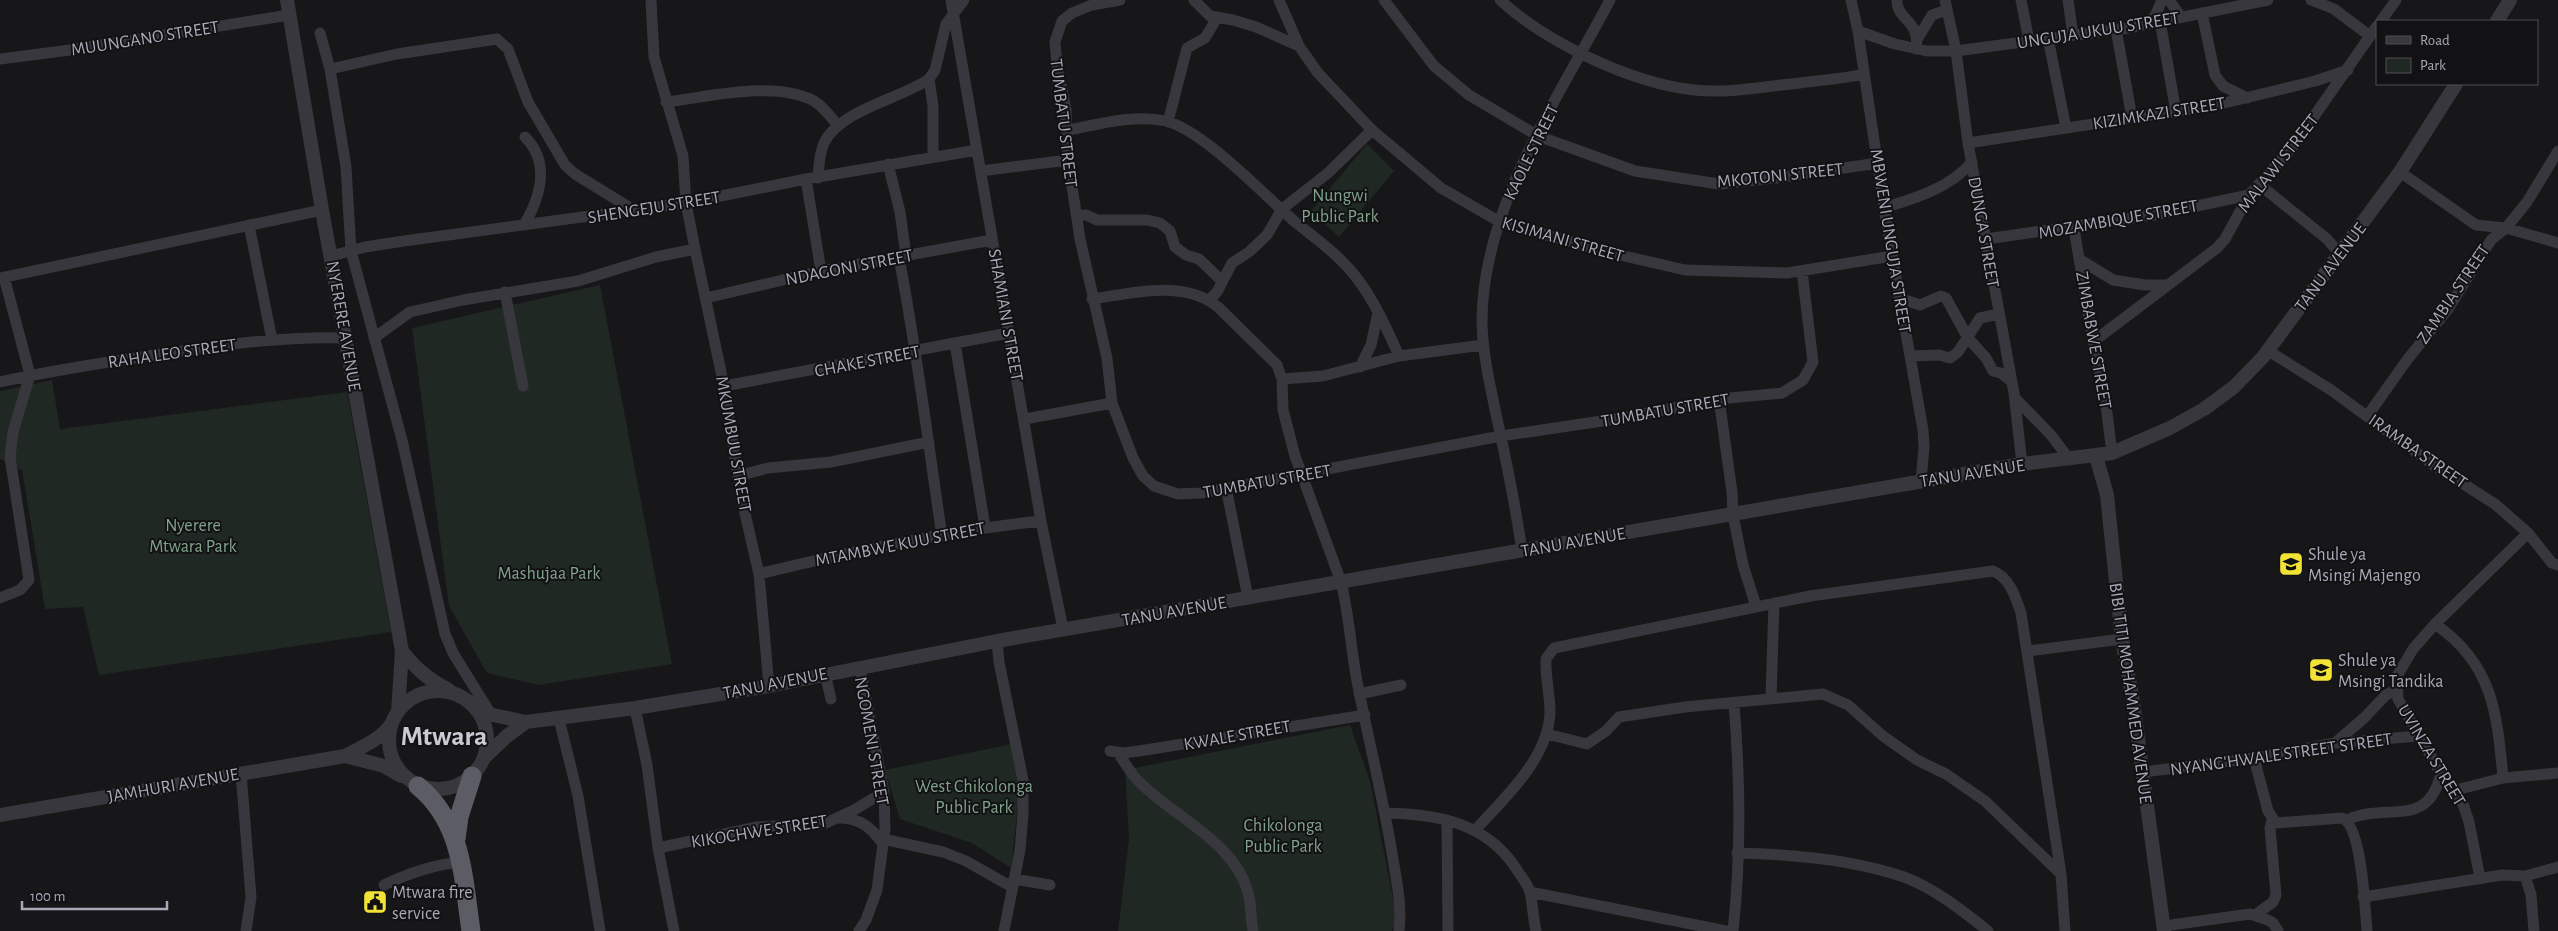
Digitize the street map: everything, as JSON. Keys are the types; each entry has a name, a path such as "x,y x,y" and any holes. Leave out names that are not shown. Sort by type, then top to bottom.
{"highway":[{"path":"456,839 460,816 472,776"},
{"path":"413,783 433,798 447,819 456,839 471,931"}],"street":[{"name":"NYERERE AVENUE","path":"287,0 322,210 402,651 395,717"},
{"name":"MKUMBUU STREET","path":"651,0 654,57 683,156 686,203 724,386 738,476 759,574 769,686"},
{"name":"SHAMIANI STREET","path":"951,0 1025,419 1041,521 1062,630"},
{"path":"818,178 820,156 829,134 838,126 929,79 935,70 946,24 952,12 964,0"},
{"name":"TUMBATU STREET","path":"1120,0 1081,9 1072,13 1059,27 1055,49 1069,130 1068,160 1084,262 1106,358 1112,403 1132,458 1143,476 1154,486 1184,494 1302,475 1501,436 1622,418 1719,398 1782,393 1795,387 1809,373 1813,356 1802,271"},
{"path":"1194,0 1206,14 1256,27 1299,46"},
{"name":"KISIMANI STREET","path":"1279,0 1299,46 1318,73 1372,130 1441,188 1500,222 1668,268 1771,274 1802,271 1892,256"},
{"name":"MKOTONI STREET","path":"1384,0 1419,48 1448,79 1468,95 1538,136 1635,171 1708,183 1776,178 1878,163"},
{"path":"1500,0 1552,36 1582,52 1635,76 1697,90 1732,90 1864,74"},
{"name":"KAOLE STREET","path":"1522,551 1483,344 1484,291 1500,222 1507,201 1538,136 1610,0"},
{"name":"MBWENI UNGUJA STREET","path":"1851,0 1858,31 1884,208 1924,447 1921,482"},
{"path":"1897,0 1897,7 1914,28 1917,43"},
{"path":"1917,43 1932,15 1946,5 1936,0"},
{"path":"2021,0 2029,41"},
{"path":"2068,0 2073,35"},
{"path":"2147,24 2155,16 2162,0"},
{"path":"2169,0 2181,17"},
{"name":"UNGUJA UKUU STREET","path":"1858,31 1956,51 2147,24 2268,0"},
{"path":"2311,0 2334,9 2373,31"},
{"path":"2381,20 2396,0"},
{"path":"2498,20 2510,0"},
{"name":"DUNGA STREET","path":"1946,5 1956,51 1968,143 2015,398 2022,464"},
{"path":"2202,13 2215,75 2223,86 2247,98"},
{"name":"MUUNGANO STREET","path":"1,57 70,50 289,15"},
{"path":"1168,122 1187,48 1205,38 1217,18"},
{"path":"2160,21 2176,112"},
{"path":"2116,29 2132,118"},
{"name":"MALAWI STREET","path":"2094,341 2217,248 2225,239 2249,194 2260,185 2292,148 2348,70 2373,31"},
{"path":"320,33 330,69 346,167 351,251 402,440 445,634 453,653 486,714 488,742 485,757"},
{"path":"2048,38 2066,128"},
{"path":"330,69 397,54 497,40 508,49 528,102 556,153 565,165 575,174 635,211"},
{"name":"KIZIMKAZI STREET","path":"1968,143 2176,112 2247,98 2315,81 2348,70"},
{"path":"929,79 933,106 933,157"},
{"name":"TANU AVENUE","path":"486,714 526,722 635,708 769,686 997,640 2022,464 2070,460 2112,453 2170,428 2234,387 2267,350 2340,254 2400,172 2455,85"},
{"path":"666,102 756,91 776,92 813,101 824,109 838,126"},
{"path":"1069,130 1124,120 1143,119 1168,122 1194,135 1258,186 1282,209 1336,254 1367,292 1399,356"},
{"path":"1209,300 1232,263 1249,252 1267,235 1282,209 1328,173 1372,130"},
{"path":"524,225 534,209 542,182 536,153 525,137"},
{"name":"SHENGEJU STREET","path":"331,256 351,251 524,225 686,203 888,164 977,150"},
{"name":"ZAMBIA STREET","path":"2368,415 2407,360 2448,309 2491,240 2506,228 2532,195 2558,151"},
{"path":"981,171 1068,160"},
{"path":"1884,208 1936,189 1960,174 1972,162"},
{"path":"888,164 900,212 914,352 942,536"},
{"path":"2400,172 2469,222 2481,226 2506,228 2558,242"},
{"path":"806,179 821,271"},
{"path":"2260,185 2327,239 2340,254"},
{"name":"MOZAMBIQUE STREET","path":"1986,239 2074,228 2154,215 2249,194"},
{"path":"0,598 20,590 29,580 10,452 13,432 30,375 2,278 322,210"},
{"path":"1077,215 1086,214 1097,220 1147,220 1160,223 1170,231 1175,247 1186,255 1199,259 1222,281"},
{"path":"249,225 272,340"},
{"name":"ZIMBABWE STREET","path":"2074,228 2106,405 2112,453"},
{"name":"NDAGONI STREET","path":"706,298 821,271 992,240"},
{"path":"374,338 410,312 505,292 578,281 656,257 695,249"},
{"path":"2079,259 2114,280 2137,284 2168,285"},
{"path":"1092,299 1159,290 1192,293 1209,300 1271,357 1277,365 1282,379 1284,410 1302,475 1341,582 1359,694 1385,813 1400,907 1399,931"},
{"path":"505,292 523,386"},
{"path":"1899,298 1920,305 1941,296 1946,298 1968,338 1986,358 1993,371 2001,373 2012,382"},
{"path":"1360,367 1375,332 1378,314"},
{"path":"1910,356 1939,355 1950,358 1958,352 1980,318 1999,314"},
{"name":"CHAKE STREET","path":"724,386 1009,333"},
{"name":"RAHA LEO STREET","path":"0,382 30,375 238,343 307,337 346,338"},
{"path":"955,343 984,528"},
{"path":"1282,379 1323,376 1399,356 1483,344"},
{"name":"IRAMBA STREET","path":"2267,350 2368,415 2435,466 2495,504 2528,533 2555,564 2558,573"},
{"path":"1719,398 1732,492 1733,515 1743,565 1756,606"},
{"path":"2015,398 2051,435 2070,460"},
{"path":"1025,419 1112,403"},
{"path":"738,476 768,468 831,462 929,442"},
{"name":"BIBI TITI MOHAMMED AVENUE","path":"2096,456 2107,496 2122,639 2143,772 2164,928"},
{"path":"1226,487 1248,598"},
{"name":"MTAMBWE KUU STREET","path":"759,574 825,558 984,528 1041,521"},
{"name":"UVINZA STREET","path":"2480,878 2463,804 2452,791 2398,699 2397,676 2406,659 2435,624 2528,533"},
{"path":"1476,829 1509,794 1541,750 1547,734 1550,713 1546,662 1547,655 1554,648 1756,606 1993,571 2002,574 2013,591 2021,613 2060,874 2065,931 2061,931"},
{"path":"1771,698 1774,603"},
{"path":"2435,624 2456,639 2487,683 2499,736 2503,778"},
{"path":"2028,651 2122,639"},
{"path":"997,640 999,662 1023,780 1024,815 1020,850 1004,931"},
{"path":"402,651 416,668 430,680 469,701 486,714"},
{"name":"NGOMENI STREET","path":"859,931 866,920 877,890 885,829 884,792 860,667"},
{"path":"824,674 831,699"},
{"path":"1359,694 1401,686"},
{"path":"2335,743 2364,718 2386,695 2397,689"},
{"path":"345,756 374,740 387,730 409,700 424,693 440,691 456,694"},
{"path":"1547,734 1587,744 1606,731 1619,717 1685,707 1734,704 1771,698 1823,694 1837,698 1883,736 1917,760 1946,774 1985,800 2060,874"},
{"path":"1733,931 1737,853 1737,742 1734,704"},
{"path":"635,708 647,765 658,848 674,931"},
{"name":"KWALE STREET","path":"1253,931 1249,896 1241,877 1231,863 1202,832 1134,776 1114,752 1364,715"},
{"path":"395,717 388,738 390,754 397,768 413,783"},
{"path":"559,719 578,796 600,931"},
{"path":"345,756 384,766 413,783 437,790 456,787 472,776 485,757 507,736 526,722"},
{"name":"NYANG'HWALE STREET STREET","path":"2143,772 2254,758 2335,743 2418,736"},
{"name":"JAMHURI AVENUE","path":"0,815 345,756"},
{"path":"2164,928 2255,915 2273,902 2276,895 2270,828 2272,820 2254,758"},
{"path":"2452,791 2503,778 2558,772"},
{"path":"241,773 251,897 246,931"},
{"path":"2272,820 2279,823 2336,818 2347,820 2360,815 2408,812 2422,807 2432,797 2441,773"},
{"name":"KIKOCHWE STREET","path":"658,848 758,827 826,823 854,810 884,792"},
{"path":"1385,813 1410,814 1447,820 1476,829 1498,846 1514,864 1530,892 1536,931"},
{"path":"835,818 858,820 883,841 943,852 966,860 1013,883 1050,886"},
{"path":"1447,820 1448,931"},
{"path":"2347,820 2358,849 2367,931"},
{"path":"1737,853 1778,855 1844,863 1904,878 1921,885 1971,917 1988,931"},
{"path":"384,885 426,868 460,862"},
{"path":"2364,896 2480,878 2526,876 2558,866"},
{"path":"2526,876 2531,895 2534,931"},
{"path":"1530,892 1726,931"},
{"path":"2255,915 2274,923 2278,931"}],"green space":[{"name":"Nungwi Public Park","path":"1367,144 1394,171 1339,237 1311,211"},
{"name":"Mashujaa Park","path":"600,285 672,664 539,685 487,673 449,606 412,328"},
{"name":"Nyerere Mtwara Park","path":"52,380 60,429 347,392 391,632 99,675 83,607 45,609 22,470 0,459 0,391"},
{"name":"Chikolonga Public Park","path":"1350,725 1370,781 1397,918 1392,931 1118,931 1129,839 1125,770"},
{"name":"West Chikolonga Public Park","path":"1012,744 1020,788 1011,868 972,843 900,819 885,770"}],"place":[{"name":"Shule ya Msingi Majengo","path":"2291,564"},
{"name":"Shule ya Msingi Tandika","path":"2321,670"},
{"name":"Mtwara fire service","path":"375,902"}],"district":[{"name":"Mtwara","path":"444,735"}]}
